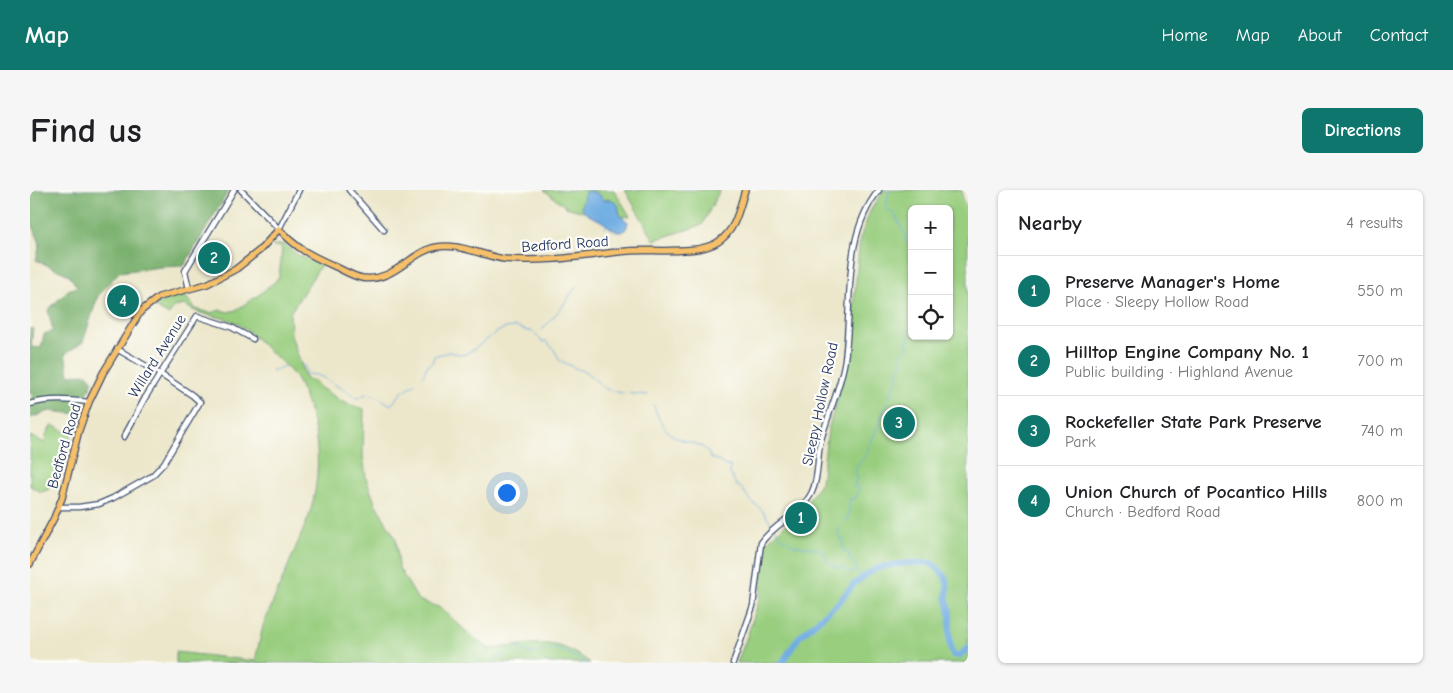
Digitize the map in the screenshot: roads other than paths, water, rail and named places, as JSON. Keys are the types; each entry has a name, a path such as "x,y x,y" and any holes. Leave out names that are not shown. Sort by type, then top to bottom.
{"main road":[{"name":"Bedford Road","path":"30,564 58,507 68,478 79,430 89,402 135,319 146,306 166,294 217,280 236,269 260,250 279,229 289,241 302,251 353,275 363,278 377,278 391,273 428,250 439,247 517,260 542,260 650,250 697,249 712,245 730,231 735,222 745,190"}],"street":[{"path":"189,289 185,271 234,190"},
{"path":"241,190 279,229 298,190"},
{"path":"349,190 384,230"},
{"name":"Sleepy Hollow Road","path":"734,663 753,606 760,548 765,537 804,504 814,486 820,446 845,358 857,234 867,209 879,190"},
{"name":"Willard Avenue","path":"124,437 160,374 197,316 238,330 253,339"},
{"path":"58,507 79,508 99,504 114,498 152,476 164,464 200,402 160,374 118,349"},
{"path":"30,404 39,401 65,400 89,402"}],"water":[{"path":"591,191 600,195 603,200 611,199 618,205 620,215 628,222 624,231 621,232 613,229 587,214 581,208 585,192"}],"waterway":[{"path":"889,190 886,209 894,213 905,234 905,241 908,243"},
{"path":"542,330 562,307 577,285"},
{"path":"423,376 427,366 432,363 434,356 449,352 464,355 502,329 514,327 533,331 542,342 546,341 550,345 559,360 586,372 606,389 621,393 648,395"},
{"path":"908,330 908,336"},
{"path":"845,521 848,519 850,499 856,498 859,488 854,486 857,478 855,474 856,466 866,455 898,376 899,371 897,369 902,364 902,354 908,347 905,342 909,340"},
{"path":"301,365 304,365 307,374 324,378 358,398 368,393 391,405 402,392 416,383"},
{"path":"272,371 285,366"},
{"path":"653,405 663,425 672,435 704,448 710,458 730,466 730,474 737,486 762,510 780,536 793,545 819,549 824,552 828,562 839,569 843,567 849,573 857,571 863,577"},
{"path":"841,526 838,532 839,537 843,540 843,550 850,554 849,559 856,565 857,571"},
{"path":"782,663 799,637 839,602 854,584 875,569 908,563 931,563 943,574 948,587 946,598 950,612 950,641 953,655 959,656 968,648"},
{"path":"513,651 520,648 534,654 541,652 541,650 561,650 586,663"},
{"path":"494,660 507,652"}],"place":[{"name":"Hilltop Engine Company No. 1","path":"214,258"},
{"name":"Union Church of Pocantico Hills","path":"123,301"},
{"name":"Rockefeller State Park Preserve","path":"899,423"},
{"name":"Preserve Manager's Home","path":"801,518"}]}
